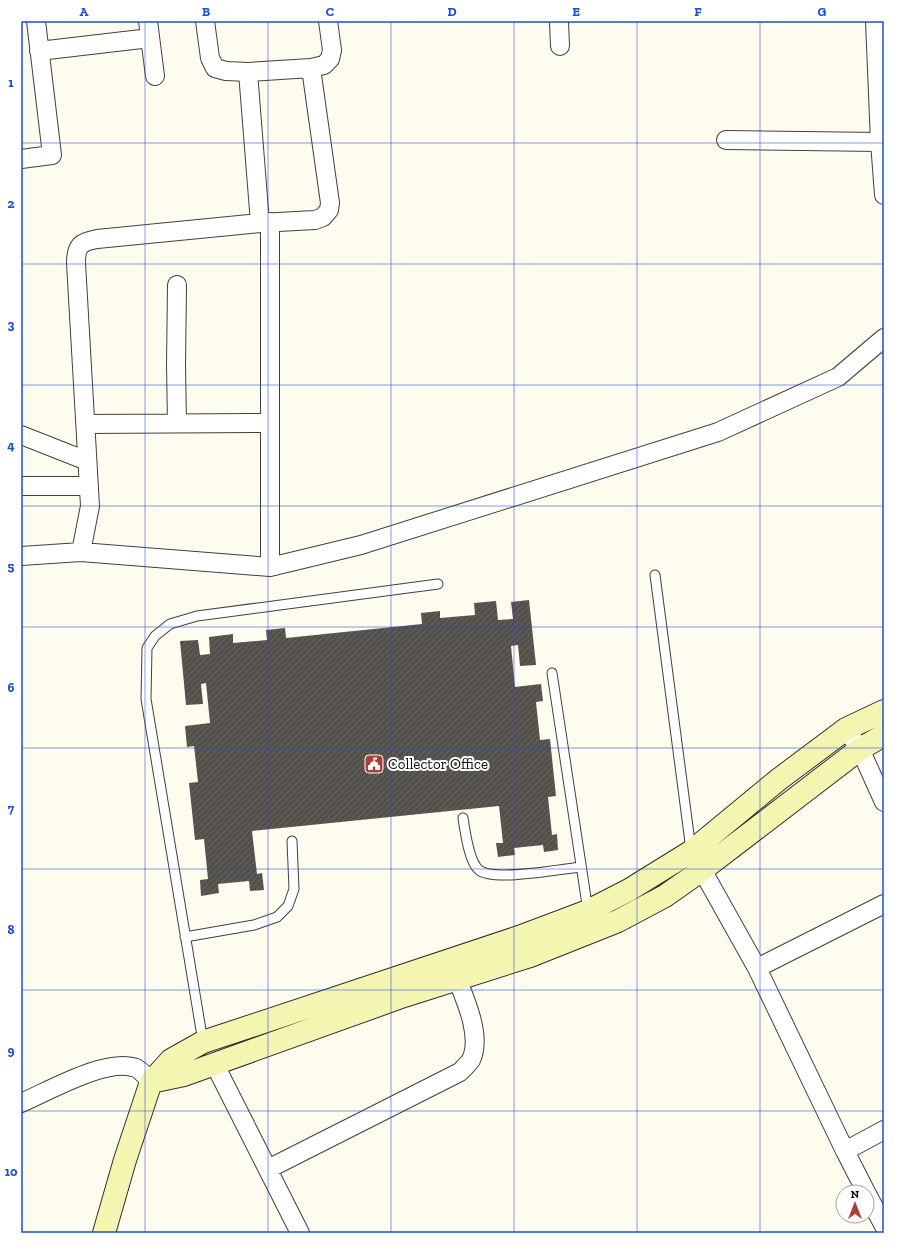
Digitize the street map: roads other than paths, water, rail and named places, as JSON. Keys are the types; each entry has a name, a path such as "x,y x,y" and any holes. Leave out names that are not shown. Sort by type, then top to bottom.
{"street":[{"path":"21,159 52,155 36,21"},
{"path":"205,21 210,58 215,68 226,71 248,72 311,68 324,64 330,59 332,50 328,21"},
{"path":"559,21 560,46"},
{"path":"875,21 880,142 884,195"},
{"path":"39,51 149,30 155,76"},
{"path":"81,552 90,506 76,263 76,254 79,246 86,241 98,239 265,222 315,220 323,217 329,210 330,203 311,68"},
{"path":"248,72 265,222 270,423 270,567"},
{"path":"726,140 880,142"},
{"path":"177,285 177,423"},
{"path":"21,556 81,552 270,567 361,545 718,432 838,377 884,338"},
{"path":"86,424 270,423"},
{"path":"21,435 87,461"},
{"path":"21,486 89,486"},
{"path":"104,1233 125,1160 151,1082 171,1060 203,1042 519,937 588,911 629,890 692,851 778,780 846,729 884,711"},
{"path":"846,729 860,749 884,802"},
{"path":"151,1082 184,1075 214,1063 397,999 530,956 618,921 665,896 702,870 860,749 884,735"},
{"path":"692,851 757,968 862,1184"},
{"path":"757,968 884,904"},
{"path":"268,1169 460,1072 471,1060 474,1044 474,1027 469,1008 457,979"},
{"path":"214,1063 300,1233"},
{"path":"21,1103 94,1070 119,1065 137,1068 151,1082"},
{"path":"845,1151 884,1130"},
{"path":"875,1210 884,1226"}],"lane":[{"path":"655,575 692,851"},
{"path":"203,1042 146,699 147,648 155,636 170,624 197,616 438,584"},
{"path":"552,673 588,911"},
{"path":"463,818 470,854 478,870 487,875 500,876 524,874 581,867"},
{"path":"185,937 254,925 277,917 288,906 294,888 292,841"}],"place":[{"name":"Collector Office","path":"374,764"}]}
